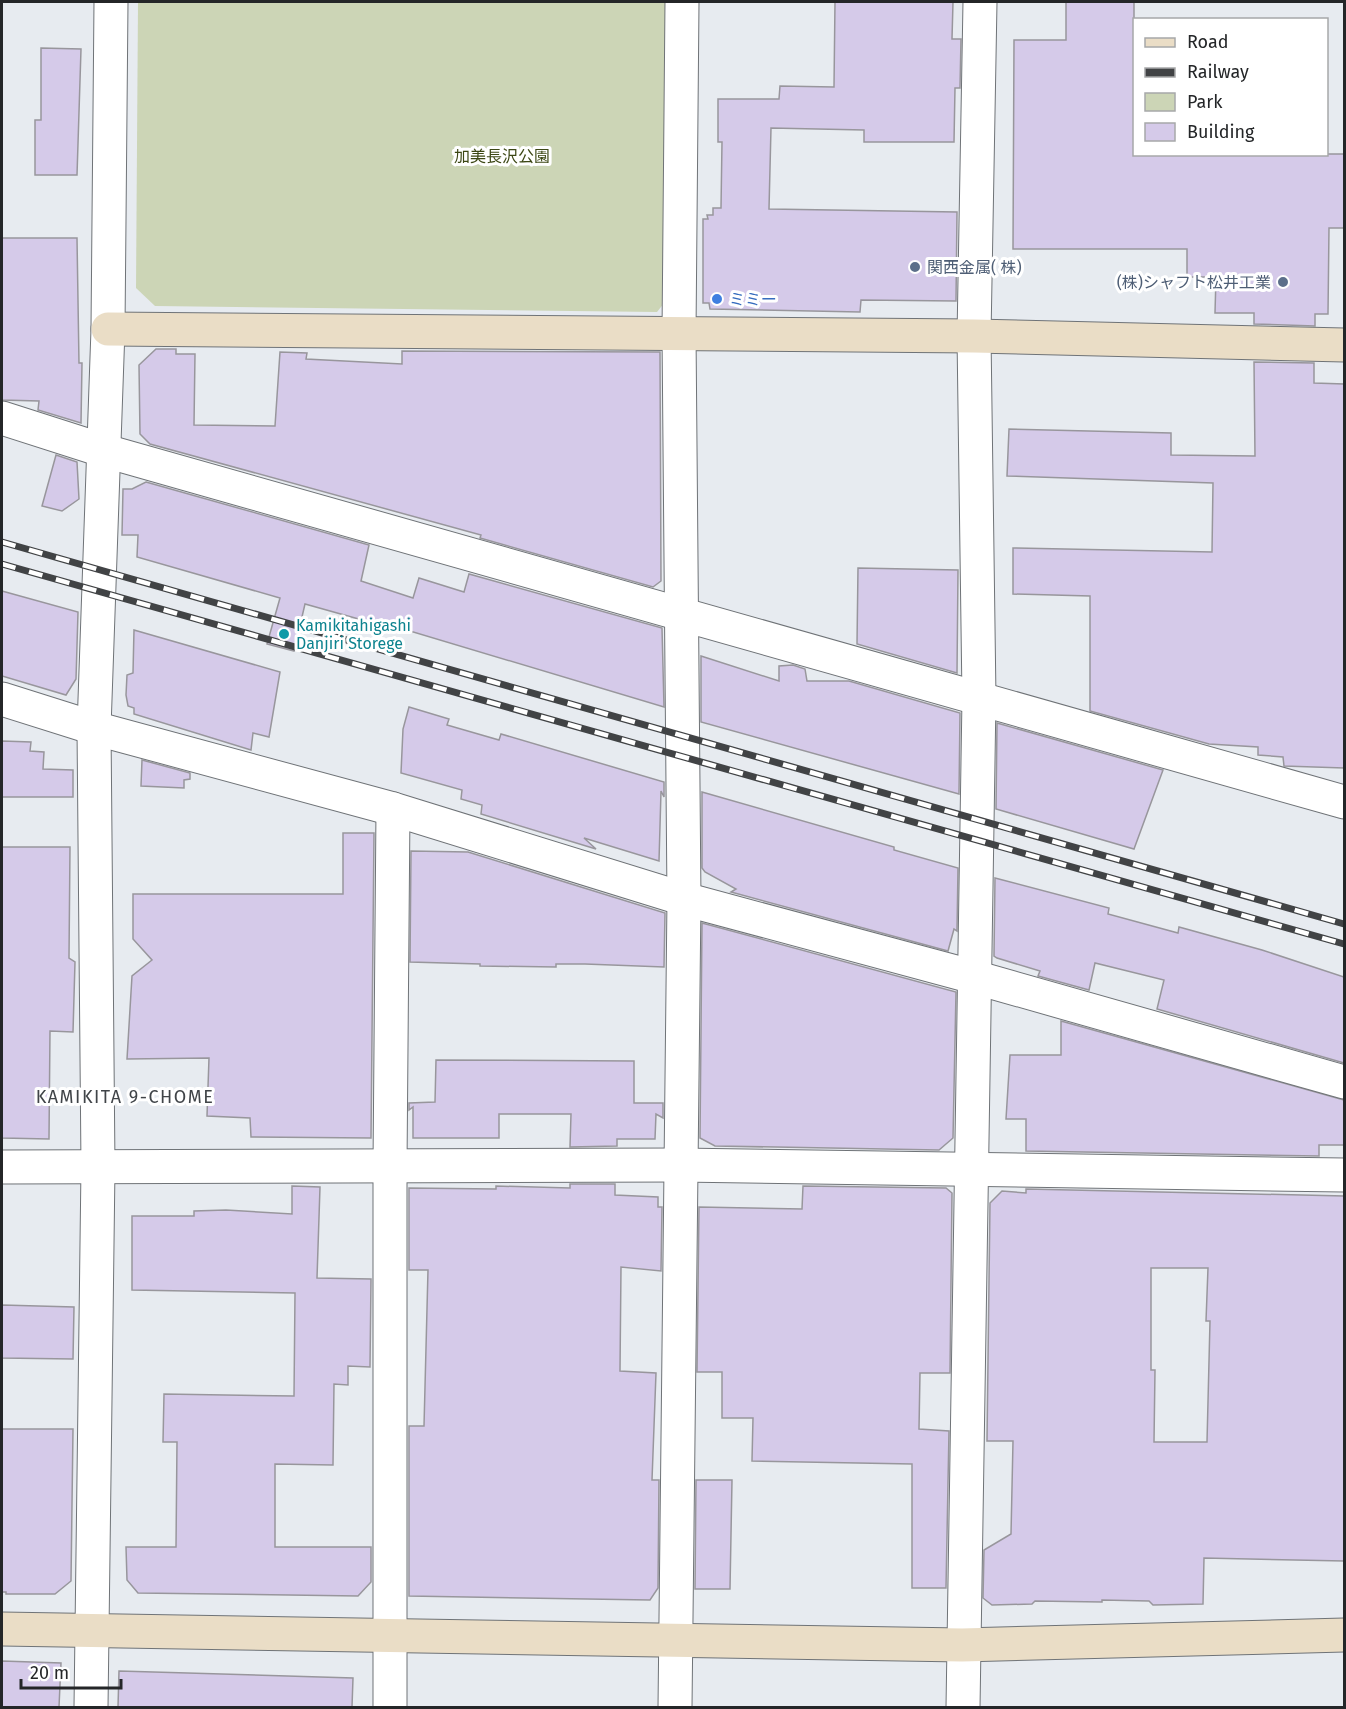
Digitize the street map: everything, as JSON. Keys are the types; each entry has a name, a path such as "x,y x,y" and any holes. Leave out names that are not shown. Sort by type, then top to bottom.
{"street":[{"path":"91,1707 98,1167 94,728 108,329 111,2"},
{"path":"675,1707 679,1165 684,899 680,615 682,2"},
{"path":"963,1707 962,1645 979,698 975,336 980,2"},
{"path":"108,329 975,336 1344,345"},
{"path":"2,418 102,450 1344,802"},
{"path":"2,699 94,728 393,809 684,899 974,977 1344,1082"},
{"path":"390,1707 390,1166 393,809"},
{"path":"2,1167 679,1165 1344,1175"},
{"path":"2,1629 962,1645 1344,1635"}],"green space":[{"name":"加美長沢公園","path":"138,2 666,2 665,302 657,312 155,306 136,288"}],"building":[{"path":"835,2 953,2 952,39 961,39 960,88 955,88 954,142 864,142 864,130 771,128 769,209 957,212 956,301 861,300 860,312 710,309 709,303 703,303 703,219 708,219 707,215 713,215 713,208 721,208 722,142 718,142 718,99 779,99 780,86 834,87"},
{"path":"1066,2 1134,2 1133,156 1328,156 1328,154 1344,154 1344,228 1329,228 1328,314 1315,314 1315,326 1254,324 1254,313 1215,313 1216,277 1187,277 1187,249 1013,249 1014,40 1066,40"},
{"path":"41,48 81,49 77,175 35,175 35,120 41,120"},
{"path":"2,238 77,238 79,363 82,363 81,423 38,410 39,401 2,400"},
{"path":"156,349 176,349 176,354 195,354 194,425 275,426 280,352 307,353 306,359 402,364 402,351 660,352 661,581 653,587 480,538 481,535 150,444 140,434 139,365"},
{"path":"1254,362 1314,363 1314,383 1344,384 1344,768 1284,766 1283,757 1258,755 1258,747 1209,744 1090,711 1090,596 1013,594 1013,548 1212,552 1213,483 1007,476 1009,429 1171,433 1171,455 1255,456"},
{"path":"56,455 77,462 79,499 62,511 42,506"},
{"path":"146,482 369,545 361,581 413,598 419,578 464,592 469,574 662,628 664,707 380,622 380,625 305,604 294,651 267,644 280,598 137,557 138,535 122,535 123,489 132,489"},
{"path":"858,568 958,570 957,673 857,644"},
{"path":"2,591 78,612 76,679 66,695 2,676"},
{"path":"134,630 280,672 269,737 253,733 251,750 134,714 134,708 128,706 126,695 127,675 133,673"},
{"path":"701,656 779,681 779,666 793,665 805,669 807,681 849,681 960,713 959,794 701,722"},
{"path":"409,707 449,719 447,725 499,740 501,734 664,782 664,797 661,791 659,861 584,838 596,849 481,814 482,805 461,799 462,790 401,773 403,729"},
{"path":"997,723 1163,770 1134,849 996,809"},
{"path":"2,741 31,742 30,751 44,752 43,769 73,770 73,797 2,797"},
{"path":"142,760 190,773 190,779 184,780 184,788 141,786"},
{"path":"702,792 894,847 894,850 958,868 957,931 954,929 948,951 731,892 736,889 705,872 702,868"},
{"path":"343,833 374,833 371,1138 251,1137 250,1118 207,1116 209,1058 127,1059 132,976 152,960 133,939 133,894 343,894"},
{"path":"2,847 70,847 69,958 75,962 73,1032 50,1031 49,1139 2,1138"},
{"path":"411,851 468,852 665,913 664,967 585,964 556,964 556,967 480,966 480,964 410,962"},
{"path":"995,878 1109,908 1108,914 1178,933 1179,927 1262,950 1344,977 1344,1063 1157,1009 1164,980 1095,963 1089,990 1038,976 1040,971 997,958 994,956"},
{"path":"702,923 956,992 953,1138 939,1150 715,1146 700,1138"},
{"path":"1061,1021 1344,1100 1344,1145 1319,1145 1319,1156 1026,1151 1026,1119 1006,1119 1010,1055 1061,1055"},
{"path":"436,1060 634,1061 634,1103 663,1103 663,1118 656,1114 655,1139 617,1139 617,1146 570,1147 571,1114 499,1114 499,1138 413,1138 413,1107 409,1110 409,1103 435,1102"},
{"path":"570,1184 615,1184 615,1195 658,1197 658,1207 662,1207 661,1271 621,1267 620,1371 656,1373 652,1480 659,1480 658,1588 650,1600 409,1596 409,1426 424,1426 428,1270 409,1270 409,1188 496,1189 496,1186 570,1188"},
{"path":"292,1186 320,1187 317,1278 371,1279 370,1367 348,1366 348,1385 334,1384 333,1465 275,1464 275,1547 371,1547 371,1582 358,1596 138,1593 127,1580 126,1547 176,1547 177,1442 163,1442 164,1394 294,1396 295,1293 132,1290 132,1216 194,1216 194,1211 226,1210 292,1214"},
{"path":"803,1186 946,1188 952,1193 950,1373 920,1373 919,1429 949,1431 946,1588 912,1588 912,1464 752,1461 753,1418 722,1418 722,1372 697,1372 699,1207 802,1209"},
{"path":"1026,1189 1344,1196 1344,1561 1204,1558 1203,1604 1153,1605 1149,1601 1102,1600 1102,1602 1035,1601 1032,1604 992,1605 983,1598 984,1550 1011,1534 1013,1441 987,1441 990,1203 1002,1191 1026,1193","holes":["1151,1268 1208,1268 1206,1321 1210,1321 1207,1442 1154,1442 1155,1370 1151,1370"]},
{"path":"2,1305 74,1307 73,1359 2,1358"},
{"path":"2,1429 73,1429 71,1581 55,1594 6,1594 2,1592"},
{"path":"696,1480 732,1480 730,1589 695,1589"},
{"path":"2,1661 61,1663 59,1707 2,1707"},
{"path":"119,1671 353,1678 352,1707 118,1707"}],"railway":[{"path":"2,542 1344,924"},
{"path":"2,564 1344,944"}],"place":[{"name":"関西金属( 株)","path":"915,267"},
{"name":"(株)シャフト松井工業","path":"1283,282"},
{"name":"ミミー","path":"717,299"},
{"name":"Kamikitahigashi Danjiri Storege","path":"284,634"}],"district":[{"name":"KAMIKITA 9-CHOME","path":"125,1097"}]}
